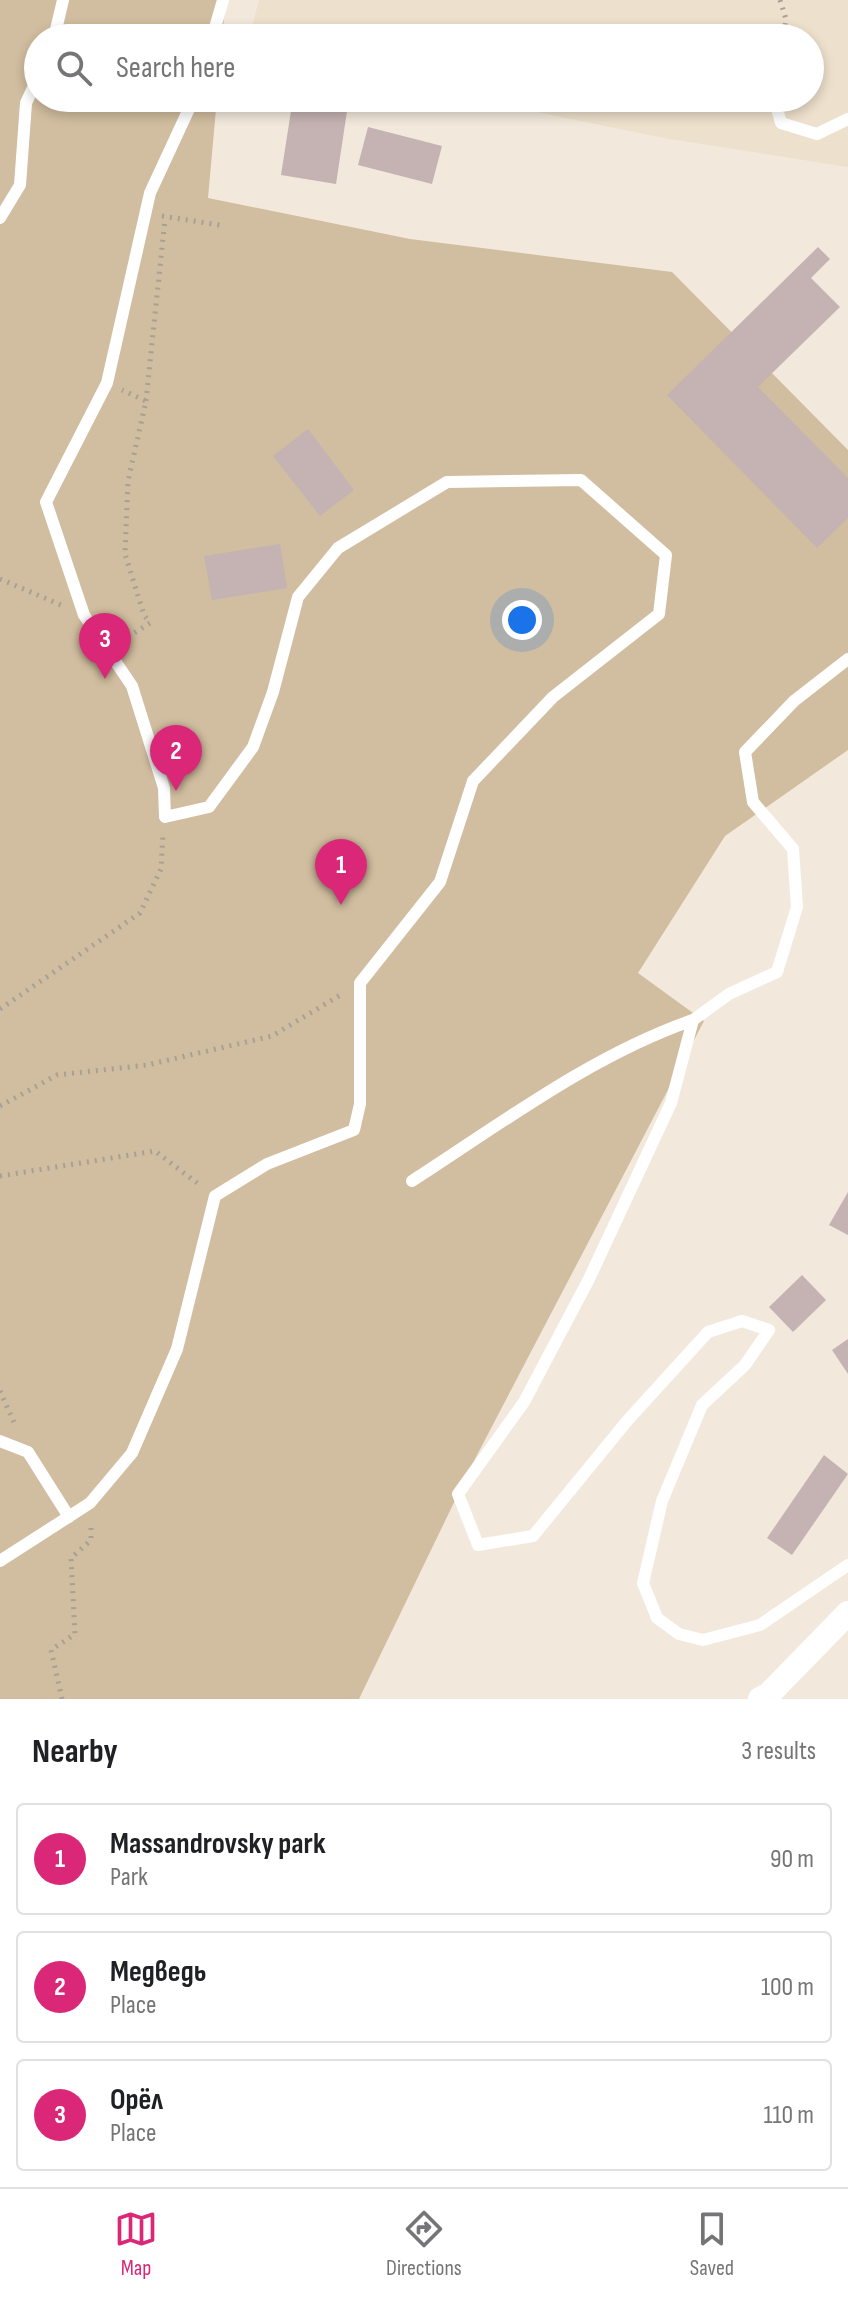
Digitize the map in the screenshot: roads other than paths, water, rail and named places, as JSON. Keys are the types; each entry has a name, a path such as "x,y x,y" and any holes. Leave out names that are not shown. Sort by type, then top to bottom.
{"street":[{"path":"760,1699 769,1694 848,1613"}],"lane":[{"path":"57,24 63,0"},
{"path":"216,24 223,0"},
{"path":"0,218 20,185 25,112"},
{"path":"0,1561 90,1503 132,1453 177,1349 215,1196 267,1164 354,1130 360,1104 360,983 440,882 473,781 553,697 659,614 666,555 581,480 447,482 338,548 298,597 273,692 253,747 209,807 165,817 164,788 132,686 84,615 46,502 107,383 150,193 188,112"},
{"path":"778,112 781,123 817,134 848,119"},
{"path":"412,1181 569,1081 651,1035 693,1020 729,994 777,972 797,907 793,849 753,802 745,752 794,701 848,659"},
{"path":"693,1020 671,1103 589,1279 524,1402 458,1494 478,1545 533,1536 627,1421 708,1332 742,1321 769,1330 745,1365 702,1405 662,1501 643,1583 657,1618 679,1634 703,1640 727,1637 760,1625 848,1565"},
{"path":"0,1441 28,1452 69,1517"}],"place":[{"name":"Орёл","path":"105,679"},
{"name":"Медведь","path":"176,791"},
{"name":"Massandrovsky park","path":"341,905"}]}
